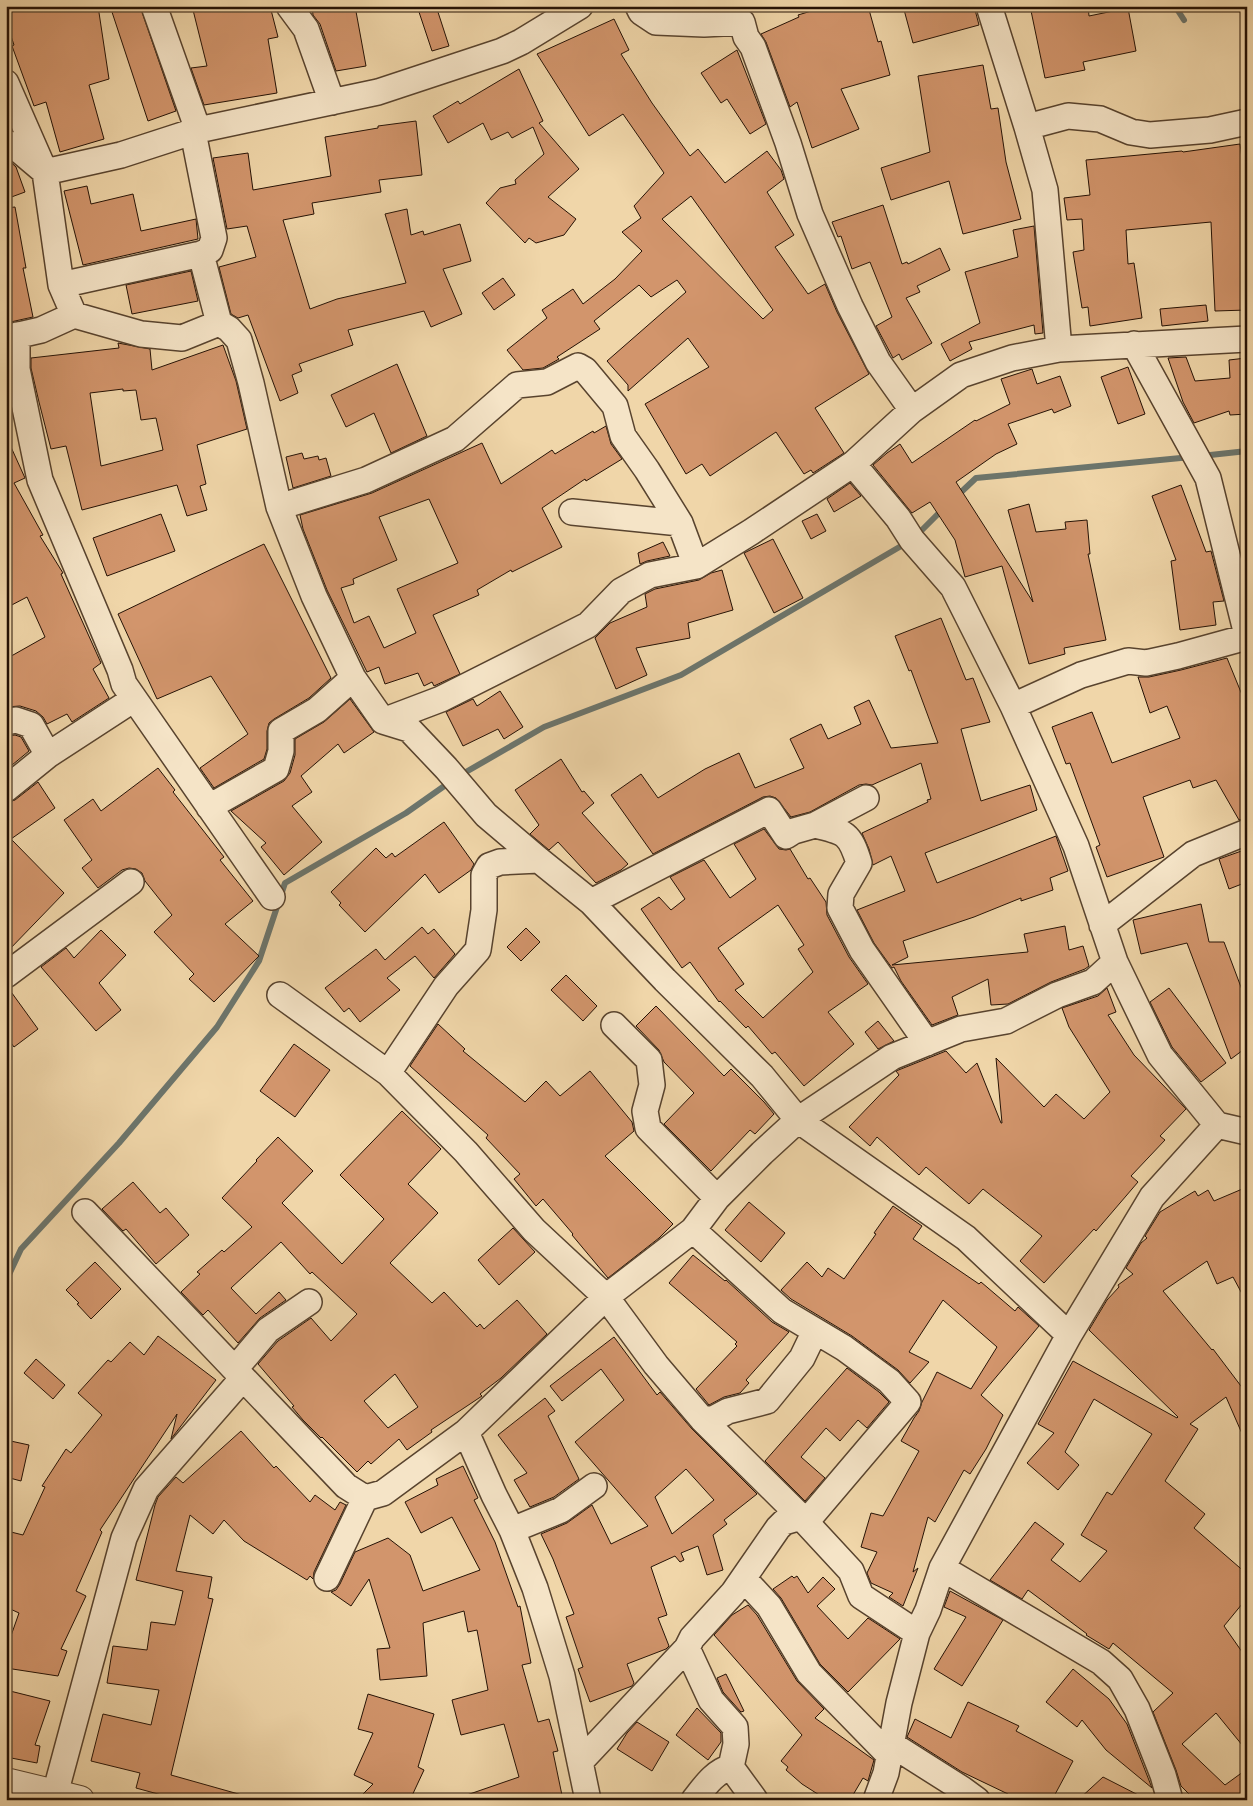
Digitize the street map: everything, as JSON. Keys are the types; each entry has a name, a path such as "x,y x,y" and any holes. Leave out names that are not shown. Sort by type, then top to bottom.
{"street":[{"path":"62,285 200,254 210,250 214,238 196,131 154,6"},
{"path":"289,6 306,29 332,102"},
{"path":"45,172 121,155 196,131 378,92 502,51 521,42 580,6"},
{"path":"638,6 641,12 656,22 704,24 742,22 746,38 753,47 765,77 810,214 846,298 878,362 912,410"},
{"path":"744,6 746,38"},
{"path":"989,6 1028,127 1045,190 1059,349"},
{"path":"6,83 45,172 62,285 74,315"},
{"path":"1028,127 1068,116 1100,118 1131,132 1150,135 1210,130 1247,122"},
{"path":"6,143 13,145 45,172"},
{"path":"200,254 219,323 229,329 239,340 251,383 279,507 314,596 353,678 383,721 409,729 486,815 591,902 665,980 762,1076 798,1120 966,1238 1069,1335"},
{"path":"219,323 182,338 141,334 74,315 41,330 12,337 40,480 120,670 124,684 272,897"},
{"path":"383,721 441,699 588,625 621,591 650,575 696,566 853,464 912,410 960,375 1012,358 1059,349 1247,339"},
{"path":"1013,706 1081,675 1128,660 1146,663 1178,656 1246,627 1210,489 1134,344"},
{"path":"279,507 366,480 456,440 517,385 547,382 578,366 585,370 615,406 623,436 680,523 696,566"},
{"path":"853,464 898,518 912,540 953,587 1013,706 1076,846 1115,962 1160,1055 1217,1125 1247,1132"},
{"path":"572,512 680,523"},
{"path":"208,807 276,769 281,751 281,730 317,710 353,678"},
{"path":"6,789 48,755 134,699"},
{"path":"6,722 16,720 32,725 48,755"},
{"path":"591,902 769,810 786,836 794,831 815,825 866,798"},
{"path":"815,825 840,831 847,837 854,848 859,864 840,894 840,908 862,950 927,1042"},
{"path":"1102,925 1193,854 1247,832"},
{"path":"388,1073 446,986 478,950 484,910 484,875 488,866 500,862 539,860"},
{"path":"7,973 131,882"},
{"path":"86,1212 346,1486 365,1498 383,1493 466,1432 606,1297 693,1230 717,1198 798,1120 892,1057 961,1029 1006,1021 1056,995 1093,982 1115,962"},
{"path":"280,996 388,1073 466,1152 534,1230 606,1297 656,1365 702,1419 804,1520 851,1571 861,1596 917,1633"},
{"path":"614,1025 649,1060 652,1084 645,1112 648,1128 717,1198"},
{"path":"876,1800 886,1773 899,1703 917,1633 928,1610 942,1568 1069,1335 1152,1198 1217,1125"},
{"path":"580,1762 688,1648 692,1638 733,1593 778,1528 784,1522 804,1520 908,1402 889,1380 844,1348 782,1311 693,1230"},
{"path":"6,1782 68,1797 124,1538 146,1489 239,1374 268,1330 310,1302"},
{"path":"702,1419 713,1419 728,1411 766,1401 802,1358 815,1331"},
{"path":"466,1432 512,1530 536,1588 562,1676 588,1800"},
{"path":"512,1530 561,1510 594,1486"},
{"path":"326,1578 365,1498"},
{"path":"942,1568 1102,1662 1120,1679 1137,1709 1163,1775 1170,1800"},
{"path":"744,1578 769,1606 809,1673 890,1750 977,1800"},
{"path":"688,1648 711,1700 735,1727 736,1744 731,1767 755,1800"},
{"path":"694,1800 710,1780 722,1770 731,1767"}],"building":[{"path":"6,6 98,6 109,79 89,85 104,139 60,152 46,102 34,106 12,46 14,45 6,21"},
{"path":"110,6 140,6 176,111 148,121"},
{"path":"192,6 270,6 278,37 268,39 277,93 204,105 191,68 207,66"},
{"path":"312,6 355,6 366,66 336,71 320,24 313,15"},
{"path":"417,6 436,6 449,46 432,51"},
{"path":"828,6 868,6 878,42 881,41 890,75 841,89 859,129 812,148 797,102 790,107 766,42 761,34 799,17 798,15"},
{"path":"903,6 974,6 979,25 913,43"},
{"path":"1030,6 1088,6 1089,16 1128,8 1136,51 1083,62 1085,70 1045,78"},
{"path":"614,19 629,50 621,54 652,103 690,156 698,149 725,183 767,151 781,170 784,179 767,192 794,235 775,247 808,294 825,284 837,312 869,374 815,408 844,453 813,473 811,470 804,474 776,432 710,476 702,464 686,474 645,404 709,367 688,338 628,391 628,385 607,361 686,292 677,280 651,297 639,285 594,321 600,329 557,357 559,359 543,368 523,370 507,350 547,318 542,310 573,289 583,304 615,279 642,251 622,232 641,218 634,206 664,173 623,114 589,136 537,54","holes":["691,196 773,310 763,319 662,219"]},
{"path":"737,50 766,124 750,134 727,99 721,103 701,73"},
{"path":"983,65 991,109 998,108 1006,162 1021,219 963,234 949,181 891,200 881,168 930,152 918,76"},
{"path":"519,69 543,121 539,123 579,169 548,197 576,219 564,235 536,243 529,238 525,243 486,203 500,188 516,184 515,180 544,154 533,127 512,138 508,132 491,140 483,123 448,143 433,116 458,101 460,104"},
{"path":"416,121 422,175 379,180 381,192 312,203 314,214 283,220 310,309 337,299 406,283 385,214 407,209 411,235 423,231 424,235 460,224 471,261 443,269 462,314 431,327 424,311 348,330 353,345 299,364 302,371 292,375 298,393 280,401 248,315 238,318 231,314 219,267 256,257 247,226 227,229 213,158 248,153 253,190 331,176 325,137 378,128 378,126"},
{"path":"1240,144 1247,195 1247,310 1215,311 1211,222 1126,230 1128,264 1134,263 1142,318 1090,326 1088,307 1082,308 1073,252 1084,250 1082,219 1067,220 1064,198 1090,195 1086,160 1183,152"},
{"path":"6,158 16,167 25,192 6,199"},
{"path":"87,186 91,204 133,194 141,231 196,219 198,239 83,265 64,191"},
{"path":"883,205 902,264 907,262 908,264 940,248 950,270 917,286 920,292 906,298 932,343 902,360 899,354 893,358 876,326 892,317 870,262 852,269 841,236 838,237 832,222"},
{"path":"15,207 26,268 23,268 33,317 6,323 6,208"},
{"path":"1034,226 1043,333 1035,334 1034,325 969,342 972,349 950,361 941,344 980,323 965,272 1018,257 1013,230"},
{"path":"191,271 198,301 132,314 126,285"},
{"path":"503,278 515,295 494,310 482,293"},
{"path":"1206,305 1208,321 1162,326 1160,309"},
{"path":"118,343 150,349 152,370 223,345 236,381 247,429 197,445 206,484 200,486 207,510 187,516 177,485 82,510 66,446 51,449 31,368 31,358 119,348","holes":["123,389 123,391 136,390 141,420 156,418 163,450 101,466 90,393"]},
{"path":"1186,357 1195,381 1230,378 1229,360 1246,358 1247,414 1230,415 1229,411 1194,423 1183,402 1168,358"},
{"path":"397,364 427,436 391,453 374,413 346,427 331,395"},
{"path":"1128,367 1145,414 1118,424 1101,377"},
{"path":"1032,369 1037,384 1060,376 1071,406 1054,413 1052,409 1008,424 1017,444 996,454 956,482 1033,602 1008,510 1029,504 1036,532 1066,529 1065,522 1087,520 1090,554 1088,554 1106,640 1064,648 1065,654 1029,664 1002,566 965,577 955,540 930,502 912,513 873,465 900,444 912,463 975,420 1010,404 1001,379"},
{"path":"606,426 611,444 622,459 586,481 585,479 542,508 562,547 512,572 511,570 477,590 479,595 433,615 460,674 434,686 432,682 424,686 418,673 385,684 379,667 367,672 327,590 303,529 300,515 372,493 482,443 501,484 552,450 555,454 593,431 594,433","holes":["429,499 458,563 397,589 416,633 384,648 369,616 354,623 341,588 354,584 353,579 397,560 379,517"]},
{"path":"6,436 25,478 14,483 43,535 40,536 63,573 61,574 101,663 93,669 109,698 72,722 67,714 47,724 36,711 20,706 6,707 6,659 45,637 27,597 6,608"},
{"path":"302,453 304,459 318,456 319,460 326,458 331,476 293,488 286,457"},
{"path":"850,483 861,496 834,512 827,499"},
{"path":"1181,485 1206,552 1211,551 1224,601 1213,602 1216,625 1180,630 1171,561 1176,560 1152,496"},
{"path":"161,514 175,551 107,576 93,538"},
{"path":"817,514 826,531 811,539 802,521"},
{"path":"773,539 803,598 774,613 744,553"},
{"path":"663,542 670,556 640,564 638,553"},
{"path":"264,544 331,678 309,698 269,723 267,749 264,759 214,788 200,768 248,734 211,676 157,699 118,614"},
{"path":"722,570 733,610 688,623 690,638 636,648 647,675 616,689 595,638 610,623 647,607 645,594 655,589 699,580 711,573"},
{"path":"941,618 966,680 973,678 990,722 961,729 981,801 1030,785 1037,810 925,853 937,883 1056,836 1068,871 1050,878 1053,890 1021,901 1021,898 974,917 903,941 908,957 892,965 1028,952 1024,934 1065,926 1069,950 1083,946 1089,966 1051,982 1008,1004 991,1005 988,979 952,997 958,1015 932,1025 901,981 894,967 892,968 874,943 857,910 905,891 891,856 873,865 862,833 931,799 921,763 872,785 859,785 810,812 791,817 776,798 770,796 763,797 653,854 611,795 641,774 658,798 705,769 739,753 755,788 804,768 790,739 821,724 828,739 861,724 854,707 869,700 891,748 938,743 911,670 909,671 895,636"},
{"path":"1227,658 1247,707 1247,818 1239,820 1216,780 1193,788 1190,780 1143,797 1164,857 1107,877 1096,847 1100,845 1070,763 1066,764 1052,727 1092,712 1112,763 1180,738 1167,706 1150,713 1138,677 1149,677"},
{"path":"500,691 523,727 504,739 498,729 463,746 446,712 473,699 477,706"},
{"path":"350,699 374,732 344,753 338,744 301,776 312,792 292,806 322,842 284,875 261,847 266,843 231,811 284,781 290,773 295,755 295,739 324,722"},
{"path":"15,735 21,737 29,751 6,770 6,736"},
{"path":"561,759 582,792 584,791 594,803 582,813 628,864 621,870 596,883 558,842 549,850 530,834 539,825 515,790"},
{"path":"158,768 175,790 173,792 224,857 220,860 253,901 225,924 259,956 214,1002 189,979 194,974 154,932 172,915 145,881 142,873 136,869 122,870 98,888 82,868 92,860 64,820 93,799 101,811"},
{"path":"38,782 55,808 11,839 64,893 6,953 6,803 15,800"},
{"path":"444,822 474,864 471,870 439,893 425,874 365,932 339,905 341,903 331,892 376,848 386,858 392,853 395,857"},
{"path":"764,829 779,849 790,849 808,879 810,878 826,902 827,915 849,957 868,984 828,1012 854,1044 804,1086 775,1052 772,1054 748,1026 746,1028 719,1002 690,962 682,968 641,909 659,897 671,910 685,899 670,877 704,860 730,898 756,879 734,844","holes":["778,905 804,945 798,949 813,972 763,1018 735,990 744,984 718,948"]},
{"path":"1247,849 1247,882 1229,889 1219,859"},
{"path":"1201,904 1209,942 1224,942 1247,1003 1247,1047 1231,1059 1187,943 1141,954 1133,920"},
{"path":"422,927 428,934 434,929 455,954 434,978 415,956 387,978 400,990 360,1022 349,1008 344,1012 325,988 376,949 385,960"},
{"path":"526,928 540,942 521,961 507,947"},
{"path":"101,930 126,955 99,983 121,1010 96,1031 41,967 66,948 74,958"},
{"path":"566,975 597,1006 583,1021 551,990"},
{"path":"1107,988 1116,1012 1108,1015 1134,1055 1186,1109 1160,1136 1165,1140 1131,1176 1138,1182 1096,1231 1094,1229 1044,1283 1020,1261 1042,1236 983,1189 969,1204 926,1167 919,1175 877,1137 870,1146 849,1127 899,1075 896,1071 946,1051 966,1073 977,1063 1001,1123 996,1058 1044,1107 1056,1094 1084,1119 1110,1092 1069,1027 1062,1008 1098,996"},
{"path":"1169,988 1226,1063 1201,1082 1172,1047 1150,1002"},
{"path":"6,989 9,989 38,1029 14,1047 6,1036"},
{"path":"656,1006 724,1076 731,1069 774,1114 755,1134 750,1130 711,1171 664,1124 694,1093 664,1062 659,1050 636,1026"},
{"path":"878,1021 894,1041 878,1049 865,1032"},
{"path":"438,1024 465,1049 463,1051 525,1102 546,1081 560,1096 590,1071 632,1122 634,1131 605,1156 673,1224 659,1238 608,1278 543,1199 536,1206 514,1179 520,1174 486,1138 488,1135 410,1066"},
{"path":"294,1044 330,1070 295,1117 260,1091"},
{"path":"402,1111 441,1149 408,1184 438,1213 390,1263 432,1303 444,1292 477,1327 480,1324 484,1329 517,1300 547,1334 501,1378 480,1394 482,1396 431,1430 432,1432 407,1450 399,1439 371,1464 368,1461 357,1472 303,1420 292,1407 294,1406 258,1364 278,1341 311,1318 331,1341 357,1314 312,1272 310,1274 281,1242 231,1288 256,1314 279,1292 286,1300 260,1318 238,1343 208,1310 203,1315 181,1292 200,1274 197,1272 222,1250 224,1252 252,1227 222,1198 278,1137 313,1171 282,1203 342,1264 384,1219 340,1175","holes":["395,1374 418,1407 388,1428 364,1401"]},
{"path":"133,1182 160,1213 166,1208 189,1235 156,1264 126,1229 123,1231 102,1209"},
{"path":"1247,1187 1247,1303 1233,1277 1217,1284 1207,1261 1163,1291 1213,1349 1247,1394 1247,1445 1226,1397 1190,1424 1198,1429 1165,1481 1205,1514 1194,1528 1247,1574 1247,1598 1224,1626 1247,1659 1247,1751 1216,1713 1182,1744 1225,1785 1247,1769 1247,1800 1195,1800 1181,1786 1153,1712 1173,1693 1113,1643 1109,1649 1086,1635 1028,1590 1022,1599 990,1580 1035,1522 1064,1544 1051,1560 1080,1582 1107,1551 1081,1535 1107,1492 1112,1495 1152,1434 1094,1399 1065,1452 1079,1465 1058,1490 1027,1463 1054,1433 1038,1424 1073,1361 1178,1417 1089,1330 1107,1300 1119,1287 1118,1285 1133,1274 1126,1268 1141,1243 1147,1238 1145,1236 1160,1212 1195,1191 1198,1196 1208,1190 1214,1201"},
{"path":"749,1202 785,1233 761,1262 725,1230"},
{"path":"893,1206 922,1226 913,1239 979,1284 981,1282 1015,1311 1018,1307 1039,1326 981,1395 1003,1415 986,1449 970,1474 964,1470 935,1522 928,1517 913,1572 918,1568 903,1606 889,1597 893,1593 871,1583 867,1573 877,1552 861,1547 871,1513 883,1516 919,1451 901,1441 919,1411 937,1372 971,1389 997,1347 943,1300 909,1352 929,1362 910,1383 898,1370 852,1336 791,1299 781,1290 807,1262 822,1277 828,1268 844,1279"},
{"path":"513,1228 535,1252 499,1285 478,1260"},
{"path":"693,1255 726,1280 772,1322 789,1332 746,1380 749,1383 740,1393 724,1397 709,1405 696,1389 737,1346 735,1344 737,1342 669,1283"},
{"path":"95,1262 121,1289 91,1319 66,1290"},
{"path":"158,1336 216,1380 171,1439 177,1414 100,1530 102,1532 76,1591 86,1596 61,1649 67,1651 58,1676 6,1668 6,1650 19,1613 6,1607 6,1540 11,1532 23,1535 45,1487 42,1486 66,1449 71,1453 102,1415 78,1393 108,1360 111,1362 130,1342 144,1355"},
{"path":"614,1337 657,1395 660,1392 692,1429 757,1494 724,1520 727,1524 713,1535 723,1570 707,1575 698,1546 681,1553 684,1560 680,1562 675,1556 651,1567 667,1615 658,1618 669,1646 666,1649 627,1664 634,1683 632,1686 590,1702 578,1669 583,1667 566,1617 574,1614 553,1559 541,1534 567,1523 592,1505 611,1544 648,1526 575,1442 624,1400 601,1369 562,1401 550,1386","holes":["686,1469 714,1500 672,1534 655,1497"]},
{"path":"36,1359 65,1385 53,1399 24,1373"},
{"path":"847,1368 889,1402 867,1428 858,1420 840,1441 826,1428 801,1457 825,1478 805,1501 765,1461"},
{"path":"545,1398 555,1411 548,1416 579,1479 554,1497 530,1507 514,1480 527,1473 498,1435"},
{"path":"241,1431 274,1468 276,1466 310,1502 315,1495 335,1510 340,1502 346,1505 314,1572 313,1579 310,1576 307,1580 244,1541 224,1520 213,1534 190,1515 176,1571 212,1577 208,1598 213,1599 171,1775 242,1795 242,1800 180,1800 136,1788 140,1773 91,1761 103,1714 151,1725 159,1690 107,1683 113,1646 147,1650 151,1622 175,1625 183,1591 136,1580 158,1497 176,1477 183,1483"},
{"path":"6,1440 29,1445 21,1481 6,1477"},
{"path":"463,1466 478,1498 474,1500 495,1542 518,1607 520,1606 531,1663 522,1665 538,1722 549,1719 558,1751 553,1752 563,1800 462,1800 461,1797 519,1777 504,1724 461,1735 452,1700 488,1690 477,1630 468,1632 464,1611 423,1623 427,1676 380,1680 377,1649 390,1648 369,1579 351,1606 331,1592 336,1590 340,1584 355,1552 388,1538 410,1555 423,1591 480,1570 452,1517 421,1533 405,1502 438,1485 436,1479"},
{"path":"792,1576 794,1578 797,1576 808,1593 823,1577 835,1589 817,1606 848,1639 868,1618 900,1639 848,1692 820,1664 781,1598 773,1589"},
{"path":"950,1591 1003,1620 962,1686 934,1669 966,1617 944,1607"},
{"path":"748,1605 757,1615 797,1681 824,1709 815,1718 874,1760 868,1781 863,1778 850,1800 827,1800 802,1784 786,1770 788,1767 781,1761 802,1735 714,1635 732,1615"},
{"path":"1073,1669 1109,1699 1127,1724 1152,1788 1106,1750 1082,1720 1077,1727 1046,1702"},
{"path":"726,1674 744,1711 741,1712 723,1692 717,1678"},
{"path":"6,1690 50,1701 35,1745 40,1746 37,1763 6,1757"},
{"path":"368,1694 434,1714 418,1767 424,1770 410,1800 357,1800 373,1784 354,1775 373,1733 358,1729"},
{"path":"968,1702 1019,1726 1016,1731 1073,1761 1052,1800 1004,1800 1008,1794 962,1772 907,1737 915,1719 951,1738"},
{"path":"697,1708 721,1733 721,1742 708,1760 676,1735"},
{"path":"637,1722 669,1742 652,1771 617,1749"},
{"path":"1103,1777 1148,1800 1078,1800"}],"waterway":[{"path":"1175,6 1184,20"},
{"path":"1201,456 1247,451"},
{"path":"957,496 976,478 1191,457"},
{"path":"916,536 944,508"},
{"path":"459,776 544,727 681,675 908,542"},
{"path":"6,1281 21,1249 119,1143 217,1027 259,961 285,883 406,813 450,782"}]}
